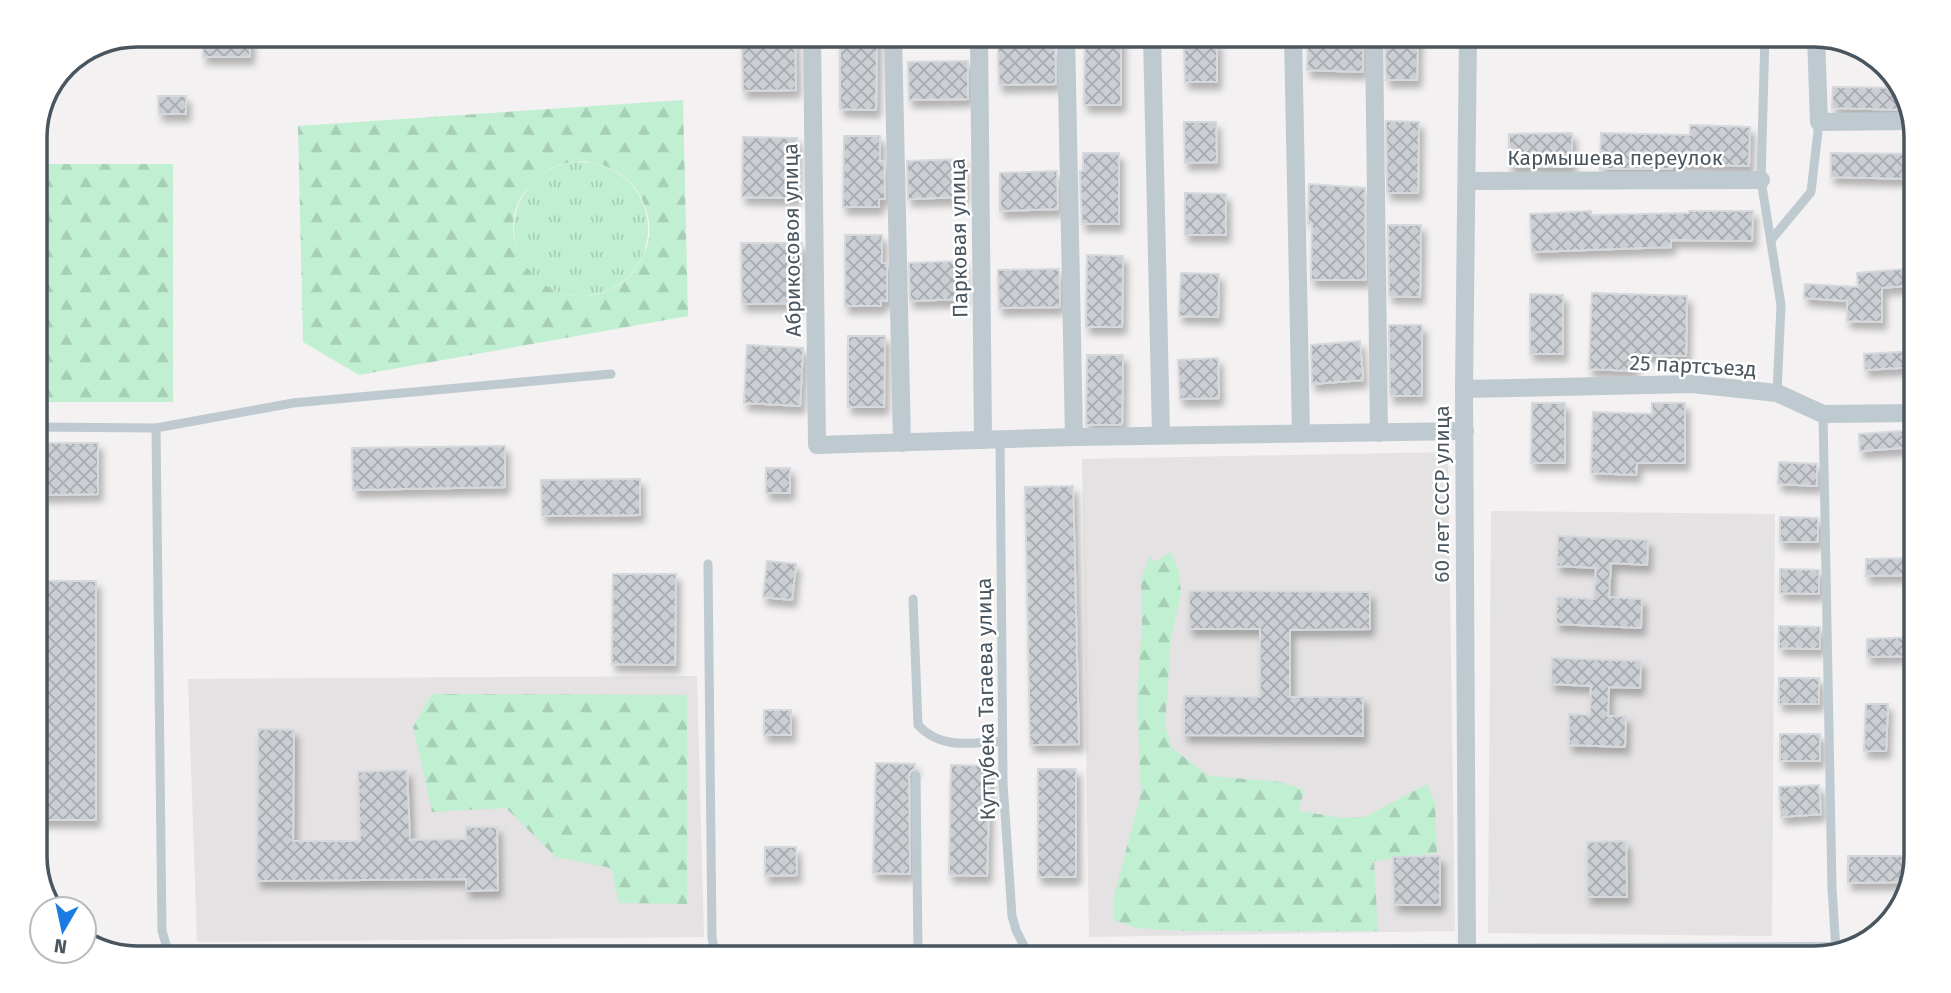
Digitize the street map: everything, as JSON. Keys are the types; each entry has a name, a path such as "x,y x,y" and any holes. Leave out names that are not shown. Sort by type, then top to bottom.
{"street":[{"name":"Абрикосовоя улица","path":"812,47 817,445 902,443"},
{"path":"893,47 902,443 1160,435 1465,431"},
{"name":"Парковая улица","path":"979,47 991,439"},
{"path":"1066,47 1074,437"},
{"path":"1152,47 1160,435"},
{"path":"1293,47 1301,433"},
{"path":"1374,47 1379,433"},
{"name":"60 лет СССР улица","path":"1467,946 1464,389 1468,47"},
{"path":"1816,47 1819,122 1902,121"},
{"name":"Кармышева переулок","path":"1468,181 1761,180"},
{"name":"25 партсъезд","path":"1464,389 1692,384 1777,393 1823,414 1904,413"}],"lane":[{"path":"1765,47 1761,180 1781,305 1777,393"},
{"path":"1771,240 1811,192 1819,122"},
{"path":"47,427 156,428 293,403 611,374"},
{"path":"1823,414 1832,888 1837,942"},
{"path":"156,428 162,931 166,946"},
{"name":"Куттубека Тагаева улица","path":"991,439 1003,783 1012,916 1024,946"},
{"path":"708,564 714,946"},
{"path":"913,599 918,725 928,736 957,744 1002,741"},
{"path":"916,776 918,946"}],"shaded area":[{"path":"1448,452 1455,931 1089,937 1082,459"},
{"path":"1491,511 1775,514 1772,936 1488,933"},
{"path":"697,676 704,937 197,942 188,679"}],"green space":[{"path":"683,100 688,316 359,375 303,342 298,126","holes":["585,161 603,165 625,177 633,185 648,216 649,238 639,263 622,282 599,294 576,296 555,290 537,279 524,262 515,243 513,223 518,202 532,183 559,165"]},
{"path":"581,162 607,167 629,181 643,203 648,229 643,255 629,277 607,291 581,296 555,291 533,277 519,255 514,229 519,203 533,181 555,167"},
{"path":"47,164 173,164 173,402 47,402"},
{"path":"1171,552 1179,572 1181,594 1171,638 1165,726 1172,748 1209,776 1281,782 1304,790 1299,811 1343,818 1365,817 1427,784 1435,803 1437,853 1374,861 1378,931 1183,931 1136,928 1114,920 1114,896 1141,793 1137,696 1142,625 1141,579 1149,556 1154,562"},
{"path":"432,694 687,695 687,904 619,903 611,868 556,857 506,808 432,812 413,727"}],"building":[{"path":"203,47 250,47 250,57 203,57"},
{"path":"742,47 795,47 796,90 743,91"},
{"path":"840,47 877,47 876,110 840,109"},
{"path":"998,47 1055,47 1056,84 999,85"},
{"path":"1085,47 1121,47 1121,105 1084,105"},
{"path":"1184,47 1217,47 1217,82 1185,82"},
{"path":"1308,47 1363,47 1363,72 1307,70"},
{"path":"1385,47 1418,47 1417,80 1386,80"},
{"path":"968,61 968,99 909,100 908,62"},
{"path":"1833,87 1889,88 1899,110 1832,108"},
{"path":"158,96 186,96 186,114 159,114"},
{"path":"1386,121 1419,122 1418,193 1387,193"},
{"path":"1184,122 1216,122 1217,162 1185,163"},
{"path":"1690,125 1750,127 1749,166 1672,164 1672,169 1600,169 1601,133 1690,135"},
{"path":"1572,133 1572,167 1509,167 1509,134"},
{"path":"844,136 880,136 885,199 879,199 879,207 843,207"},
{"path":"743,137 797,138 796,198 742,197"},
{"path":"1083,153 1119,153 1119,224 1082,224 1080,171 1083,171"},
{"path":"1831,153 1904,154 1904,179 1831,177"},
{"path":"963,159 964,197 908,199 907,161"},
{"path":"1057,171 1058,209 1000,211 1000,173"},
{"path":"1309,184 1365,188 1366,280 1311,280 1312,223 1308,223"},
{"path":"1185,193 1226,194 1226,235 1185,235"},
{"path":"1591,211 1591,215 1753,211 1752,241 1671,240 1671,247 1532,252 1530,214"},
{"path":"1388,225 1421,225 1420,297 1389,296"},
{"path":"845,235 882,235 882,263 887,263 887,301 881,301 881,306 845,306"},
{"path":"741,243 802,243 802,303 742,304"},
{"path":"1087,255 1123,256 1122,327 1086,327"},
{"path":"963,261 964,299 910,301 909,263"},
{"path":"1059,269 1060,307 999,308 998,270"},
{"path":"1904,269 1904,286 1882,288 1882,322 1847,321 1847,301 1804,298 1805,284 1858,287 1857,273"},
{"path":"1181,273 1219,274 1218,317 1179,316"},
{"path":"1592,293 1687,296 1686,356 1634,355 1634,371 1589,369"},
{"path":"1530,294 1563,295 1563,354 1530,354"},
{"path":"1389,325 1422,325 1422,396 1390,396"},
{"path":"848,336 885,336 884,407 848,407"},
{"path":"1360,341 1363,380 1312,384 1311,345"},
{"path":"747,345 803,348 800,406 744,403"},
{"path":"1904,352 1904,368 1865,370 1864,354"},
{"path":"1087,355 1123,355 1122,425 1086,425"},
{"path":"1218,358 1219,398 1180,399 1178,360"},
{"path":"1532,403 1565,403 1565,463 1531,463"},
{"path":"1652,403 1685,403 1685,463 1637,463 1636,475 1591,473 1593,412 1652,414"},
{"path":"1904,431 1904,448 1860,451 1859,434"},
{"path":"47,443 98,443 98,494 47,495"},
{"path":"505,446 505,487 353,490 352,448"},
{"path":"1779,462 1817,464 1817,486 1778,484"},
{"path":"766,468 790,468 790,493 766,493"},
{"path":"640,479 640,515 542,516 541,480"},
{"path":"1073,486 1079,744 1030,745 1025,487"},
{"path":"1780,517 1818,518 1818,542 1780,542"},
{"path":"1558,536 1648,540 1647,565 1611,563 1609,597 1642,599 1641,628 1556,624 1557,597 1594,599 1596,568 1557,566"},
{"path":"1904,558 1904,575 1866,576 1866,559"},
{"path":"767,561 796,564 792,600 763,597"},
{"path":"1780,569 1819,570 1819,594 1780,593"},
{"path":"613,574 676,574 675,665 612,664"},
{"path":"47,581 96,581 96,820 47,820"},
{"path":"1189,591 1370,592 1370,629 1290,630 1290,697 1363,697 1363,736 1184,735 1184,696 1260,697 1260,629 1189,629"},
{"path":"1779,626 1820,627 1820,649 1779,648"},
{"path":"1904,637 1904,656 1867,657 1867,639"},
{"path":"1552,658 1641,661 1640,688 1609,687 1608,716 1626,716 1625,747 1569,745 1569,714 1590,715 1591,686 1551,684"},
{"path":"1779,678 1819,678 1819,704 1779,704"},
{"path":"1866,704 1888,704 1886,751 1864,751"},
{"path":"764,710 791,710 791,735 764,735"},
{"path":"258,729 294,730 293,841 360,841 358,772 407,770 410,840 466,839 466,827 497,827 498,890 466,891 466,879 257,881"},
{"path":"1780,734 1820,734 1820,761 1780,761"},
{"path":"876,763 915,764 909,776 910,874 873,873"},
{"path":"951,765 990,766 987,876 949,875"},
{"path":"1038,769 1076,769 1076,877 1038,877"},
{"path":"1819,785 1821,814 1781,817 1779,787"},
{"path":"1626,841 1627,897 1587,897 1587,842"},
{"path":"765,847 796,847 797,875 765,876"},
{"path":"1440,856 1440,905 1394,905 1393,857"},
{"path":"1848,856 1904,856 1900,882 1848,883"}]}
